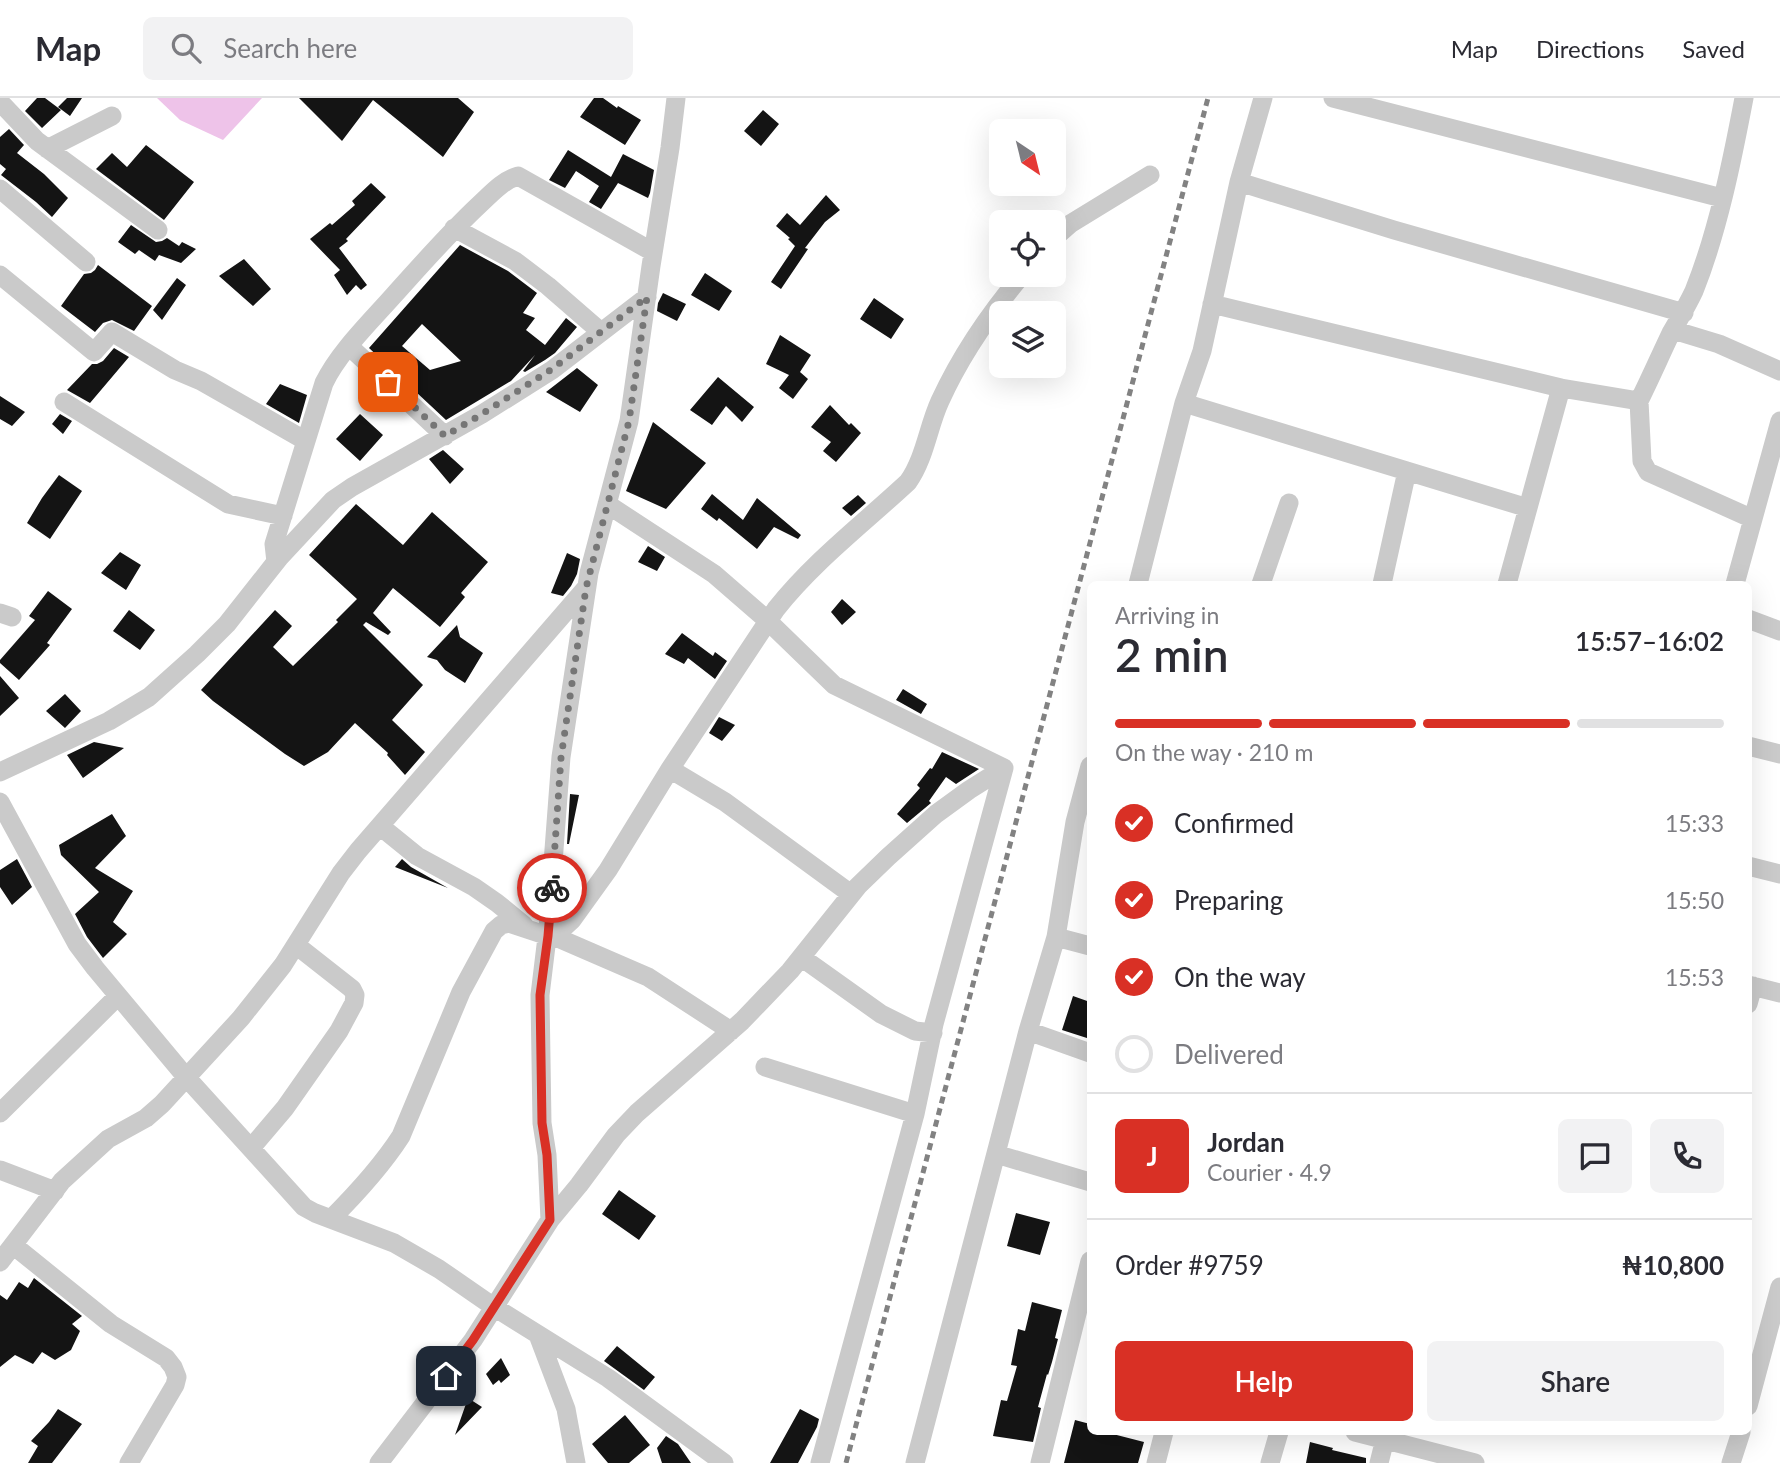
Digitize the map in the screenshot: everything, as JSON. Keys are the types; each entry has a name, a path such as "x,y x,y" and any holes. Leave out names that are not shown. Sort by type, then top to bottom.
{"street":[{"path":"550,1220 547,1155 542,1123 540,995 543,934 561,758 586,588 629,421 676,98"},
{"path":"1139,581 1184,403 1202,351 1239,182 1263,98"},
{"path":"1333,98 1722,198"},
{"path":"1744,98 1730,170 1703,263 1684,313 1639,401 1643,461 1648,472 1753,519"},
{"path":"0,102 37,141 158,230"},
{"path":"47,149 112,116"},
{"path":"1066,227 1150,175"},
{"path":"276,562 274,544 329,373 454,228 496,188 518,176 653,252"},
{"path":"1239,182 1394,230 1684,313"},
{"path":"0,189 86,262"},
{"path":"454,228 515,261 601,332"},
{"path":"0,275 94,352 112,332 175,370 201,381 306,441"},
{"path":"380,826 417,856 474,887 543,934 560,931 572,920 608,870 767,620 811,569 908,482 915,472 939,404 956,369 998,303 1012,287"},
{"path":"0,772 109,721 149,697 227,624 276,562 333,500 482,414 552,369 647,297"},
{"path":"1212,304 1561,388 1639,401"},
{"path":"1673,330 1719,344 1780,371"},
{"path":"350,347 445,436"},
{"path":"1508,581 1561,388"},
{"path":"64,402 228,504 283,516"},
{"path":"1184,403 1528,508"},
{"path":"1736,581 1780,421"},
{"path":"1383,581 1407,471"},
{"path":"1262,581 1289,503"},
{"path":"607,504 715,574 834,685 1004,768"},
{"path":"0,1262 62,1181 108,1139 146,1118 162,1104 241,1018 283,965 341,873 586,588"},
{"path":"1752,620 1780,631"},
{"path":"1752,747 1780,754"},
{"path":"379,1463 466,1350 550,1220 616,1135 637,1113 742,1021 801,957 851,894 887,857 936,814 1004,768"},
{"path":"820,1463 915,1114 933,1033 1004,768"},
{"path":"670,769 725,802 851,894"},
{"path":"915,1463 1028,1031 1056,937 1083,823 1087,790"},
{"path":"0,802 77,944 187,1077 304,1207 394,1243 439,1269 494,1307 608,1378 724,1463"},
{"path":"1752,867 1780,874"},
{"path":"331,1219 360,1190 401,1136 461,992 494,932 501,925 509,923 543,934 648,977 731,1031"},
{"path":"1056,937 1087,946"},
{"path":"251,1148 293,1097 339,1031 354,1003 355,995 352,989 296,945"},
{"path":"801,957 881,1014 915,1031 933,1033"},
{"path":"1752,992 1780,993"},
{"path":"0,1113 118,996"},
{"path":"1028,1031 1087,1052"},
{"path":"765,1068 915,1114"},
{"path":"996,1154 1087,1181"},
{"path":"0,1170 55,1191"},
{"path":"13,1245 101,1315 166,1358 173,1367 177,1377 175,1385 129,1463"},
{"path":"1040,1463 1087,1273"},
{"path":"1752,1398 1771,1361 1780,1287"},
{"path":"538,1335 566,1409 576,1463"},
{"path":"1156,1463 1163,1435"},
{"path":"1270,1463 1278,1435"},
{"path":"1368,1435 1475,1463"},
{"path":"1731,1463 1740,1435"},
{"path":"1379,1463 1385,1439"}],"shaded area":[{"path":"157,98 262,98 223,140 180,120"}],"building":[{"path":"37,98 45,98 61,110 42,128 25,111"},
{"path":"67,98 82,98 70,116 58,107"},
{"path":"299,98 458,98 474,112 443,157 373,100 342,141"},
{"path":"594,98 603,98 641,120 625,145 580,117"},
{"path":"763,110 779,124 761,146 744,131"},
{"path":"9,129 24,145 17,153 44,174 68,198 52,217 1,175 6,169 0,164 0,137"},
{"path":"146,145 194,182 164,220 96,169 112,153 127,167"},
{"path":"568,150 611,177 623,154 654,170 648,198 618,183 601,209 589,202 599,186 576,171 565,188 549,180"},
{"path":"371,183 386,197 339,248 367,285 361,290 356,285 347,295 334,275 340,270 310,239 355,205 352,201"},
{"path":"826,195 840,210 825,222 805,248 808,249 781,289 771,282 795,246 776,226 787,213 800,225"},
{"path":"131,225 156,242 167,238 179,246 182,242 196,249 181,263 159,255 155,261 139,250 135,254 118,242"},
{"path":"460,245 508,271 537,293 523,313 535,318 526,330 545,345 566,318 577,327 555,353 523,371 535,355 511,381 446,420 369,348","holes":["422,324 461,361 430,370 402,346"]},
{"path":"244,259 271,289 253,306 219,276"},
{"path":"98,265 152,306 134,331 112,320 103,323 95,332 61,306 84,274 91,273"},
{"path":"705,273 732,291 719,311 691,295"},
{"path":"177,278 186,285 162,320 153,310"},
{"path":"663,293 686,304 677,321 657,311"},
{"path":"874,298 904,319 891,339 860,319"},
{"path":"780,335 811,355 800,372 808,379 793,399 779,388 789,375 766,364"},
{"path":"114,348 129,357 90,403 67,390 92,364 103,361"},
{"path":"577,368 598,385 580,412 546,392"},
{"path":"718,377 754,407 742,422 726,406 712,425 690,410"},
{"path":"280,384 307,395 299,423 266,404"},
{"path":"0,396 25,412 12,426 0,419"},
{"path":"830,405 849,425 851,423 861,433 836,462 823,451 831,442 811,427"},
{"path":"60,414 72,421 63,434 52,424"},
{"path":"360,414 383,435 360,461 336,439"},
{"path":"653,422 706,463 666,509 626,491"},
{"path":"443,450 464,469 450,484 429,459"},
{"path":"59,475 82,491 50,539 27,523"},
{"path":"712,494 743,520 757,498 801,535 798,539 774,527 757,549 719,518 717,521 701,509"},
{"path":"858,495 866,503 851,516 842,508"},
{"path":"356,504 403,545 432,512 488,562 461,593 465,597 440,627 393,588 373,613 391,632 388,635 366,622 363,625 423,685 392,720 425,752 405,775 388,753 355,723 328,752 304,766 201,690 275,610 292,626 273,647 293,666 338,622 336,620 357,599 309,555"},
{"path":"648,546 665,557 657,571 638,562"},
{"path":"120,552 141,565 126,590 101,573"},
{"path":"567,553 580,559 577,574 563,596 551,593"},
{"path":"48,591 72,609 47,643 50,645 19,680 0,660 35,620 29,616"},
{"path":"842,599 856,612 842,625 831,612"},
{"path":"129,610 155,630 140,650 113,631"},
{"path":"457,625 460,637 483,653 465,683 445,670 437,660 427,657"},
{"path":"682,633 713,656 715,652 727,661 715,679 688,658 684,664 665,654"},
{"path":"0,676 19,698 0,716"},
{"path":"903,689 927,704 921,714 896,700"},
{"path":"65,694 81,711 65,728 46,711"},
{"path":"719,717 735,725 722,741 709,733"},
{"path":"94,742 124,748 83,778 67,755"},
{"path":"942,752 979,769 956,784 946,777 929,801 931,803 907,823 897,814 920,788 917,785 930,768 932,769"},
{"path":"570,794 579,795 567,844"},
{"path":"112,814 126,836 95,868 133,891 113,922 127,934 103,958 87,937 75,914 99,892 61,855 59,845"},
{"path":"17,859 32,887 12,905 0,887 0,870"},
{"path":"402,859 411,867 448,888 395,867"},
{"path":"1073,996 1087,1001 1087,1038 1062,1030"},
{"path":"619,1190 656,1216 639,1240 602,1214"},
{"path":"1016,1213 1050,1222 1040,1255 1007,1246"},
{"path":"34,1278 82,1316 72,1324 80,1331 71,1350 55,1360 42,1352 33,1364 15,1355 0,1367 0,1295 7,1300 19,1282 28,1288"},
{"path":"1032,1302 1062,1310 1055,1338 1058,1339 1038,1407 1041,1408 1033,1442 993,1436 1001,1400 1007,1401 1017,1366 1011,1365 1018,1329 1025,1331"},
{"path":"617,1346 655,1377 644,1390 604,1361"},
{"path":"501,1358 510,1375 501,1383 499,1380 493,1385 486,1374"},
{"path":"468,1398 482,1407 455,1435"},
{"path":"58,1409 82,1424 52,1463 28,1463 38,1446 31,1441"},
{"path":"800,1409 819,1419 798,1463 770,1463"},
{"path":"625,1415 650,1445 629,1463 608,1463 592,1444"},
{"path":"1075,1420 1087,1423 1087,1435 1117,1435 1144,1442 1138,1463 1064,1463"},
{"path":"666,1436 678,1444 691,1463 662,1463 657,1448"},
{"path":"1310,1442 1366,1458 1366,1463 1306,1463"}],"railway":[{"path":"846,1463 1208,98"}],"way so far":[{"path":"388,382 445,436 552,369 647,297 629,421 586,588 561,758 552,888"}],"route":[{"path":"446,1376 473,1340 550,1220 547,1155 542,1123 540,995 552,888"}]}
